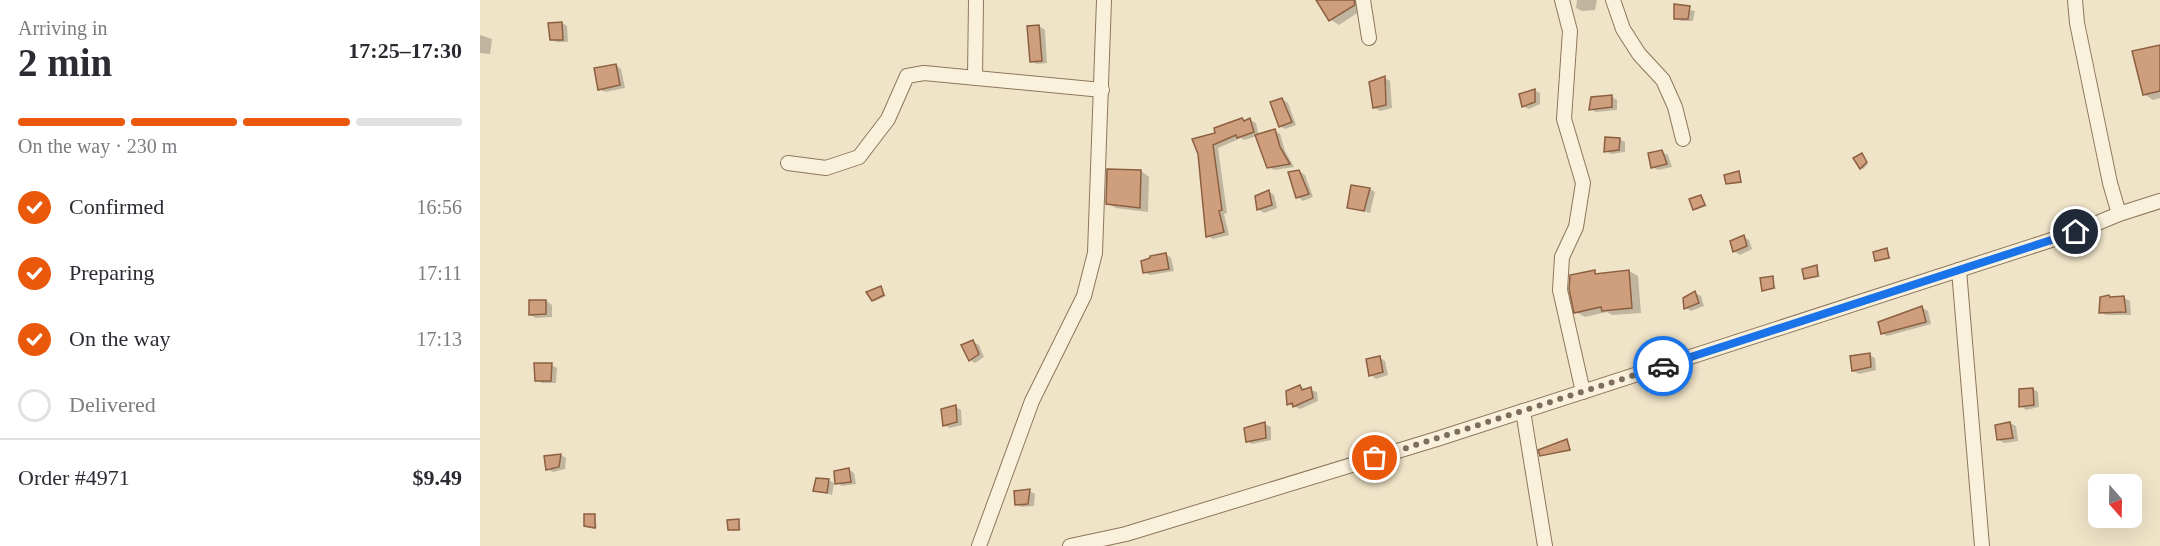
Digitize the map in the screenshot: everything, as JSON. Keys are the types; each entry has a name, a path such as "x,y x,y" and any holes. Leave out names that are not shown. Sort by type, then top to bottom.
{"street":[{"path":"975,78 976,0"},
{"path":"979,546 1032,401 1084,296 1095,253 1104,0"},
{"path":"1363,0 1369,38"},
{"path":"1563,0 1570,31 1564,119 1583,183 1576,227 1562,258 1560,290 1583,392"},
{"path":"1613,0 1623,29 1640,54 1663,80 1683,139"},
{"path":"2075,0 2110,183 2119,214"},
{"path":"788,163 826,168 860,157 888,119 907,76 924,73 1102,90"},
{"path":"1070,546 1126,540 2076,232 2119,214 2160,201"},
{"path":"1959,270 1982,546"},
{"path":"1522,411 1545,546"}],"building":[{"path":"1316,0 1354,0 1355,5 1329,21"},
{"path":"1674,4 1690,6 1688,19 1674,19"},
{"path":"562,22 563,40 550,40 548,23"},
{"path":"1039,25 1042,61 1030,62 1027,26"},
{"path":"2160,45 2160,91 2143,95 2132,51"},
{"path":"616,64 620,85 598,90 594,68"},
{"path":"1385,76 1386,105 1373,108 1369,82"},
{"path":"1535,89 1535,102 1522,107 1519,94"},
{"path":"1612,95 1612,107 1589,110 1591,97"},
{"path":"1282,98 1292,122 1279,127 1270,102"},
{"path":"1242,118 1244,121 1250,118 1254,132 1237,138 1236,135 1213,145 1222,210 1219,211 1224,232 1206,237 1198,154 1192,139 1215,133 1214,128"},
{"path":"1275,129 1280,147 1290,164 1267,168 1255,135"},
{"path":"1605,137 1620,138 1619,150 1604,152"},
{"path":"1662,150 1667,164 1651,168 1648,153"},
{"path":"1862,153 1867,162 1860,169 1853,158"},
{"path":"1107,169 1141,170 1140,208 1106,204"},
{"path":"1299,170 1309,194 1296,198 1288,172"},
{"path":"1739,171 1741,182 1726,184 1724,175"},
{"path":"1351,185 1370,188 1364,211 1347,208"},
{"path":"1269,190 1272,205 1257,210 1255,196"},
{"path":"1701,195 1705,205 1693,210 1689,199"},
{"path":"1744,235 1747,246 1733,252 1730,241"},
{"path":"1887,248 1889,258 1875,261 1873,252"},
{"path":"1166,253 1169,269 1143,273 1141,261 1150,256"},
{"path":"1817,265 1818,276 1804,279 1802,269"},
{"path":"1595,270 1595,274 1629,270 1632,308 1602,311 1601,307 1574,313 1569,289 1570,275"},
{"path":"1773,276 1774,288 1762,291 1760,278"},
{"path":"881,286 884,295 872,301 866,292"},
{"path":"1695,291 1699,303 1684,309 1683,298"},
{"path":"2109,295 2110,297 2124,296 2126,312 2099,313 2100,297"},
{"path":"529,300 546,300 546,314 529,315"},
{"path":"1922,306 1926,322 1881,334 1878,322"},
{"path":"973,340 979,354 969,361 961,345"},
{"path":"1870,353 1871,367 1852,371 1850,356"},
{"path":"1380,356 1383,372 1369,376 1366,359"},
{"path":"534,363 552,363 551,381 535,381"},
{"path":"1300,385 1302,390 1311,387 1313,398 1293,407 1292,403 1287,405 1286,391"},
{"path":"2033,388 2034,405 2019,407 2019,389"},
{"path":"956,405 957,422 943,426 941,409"},
{"path":"1265,422 1266,438 1246,442 1244,428"},
{"path":"2010,422 2013,438 1997,440 1995,425"},
{"path":"1567,439 1570,450 1540,456 1538,450"},
{"path":"561,454 559,467 546,470 544,456"},
{"path":"849,468 851,482 835,484 834,471"},
{"path":"816,478 829,479 827,493 813,491"},
{"path":"1030,489 1028,504 1015,505 1014,491"},
{"path":"584,514 595,514 595,528 584,526"},
{"path":"739,519 739,530 728,530 727,520"}],"way so far":[{"path":"1375,458 1663,366"}],"route":[{"path":"1663,366 2076,232"}]}
